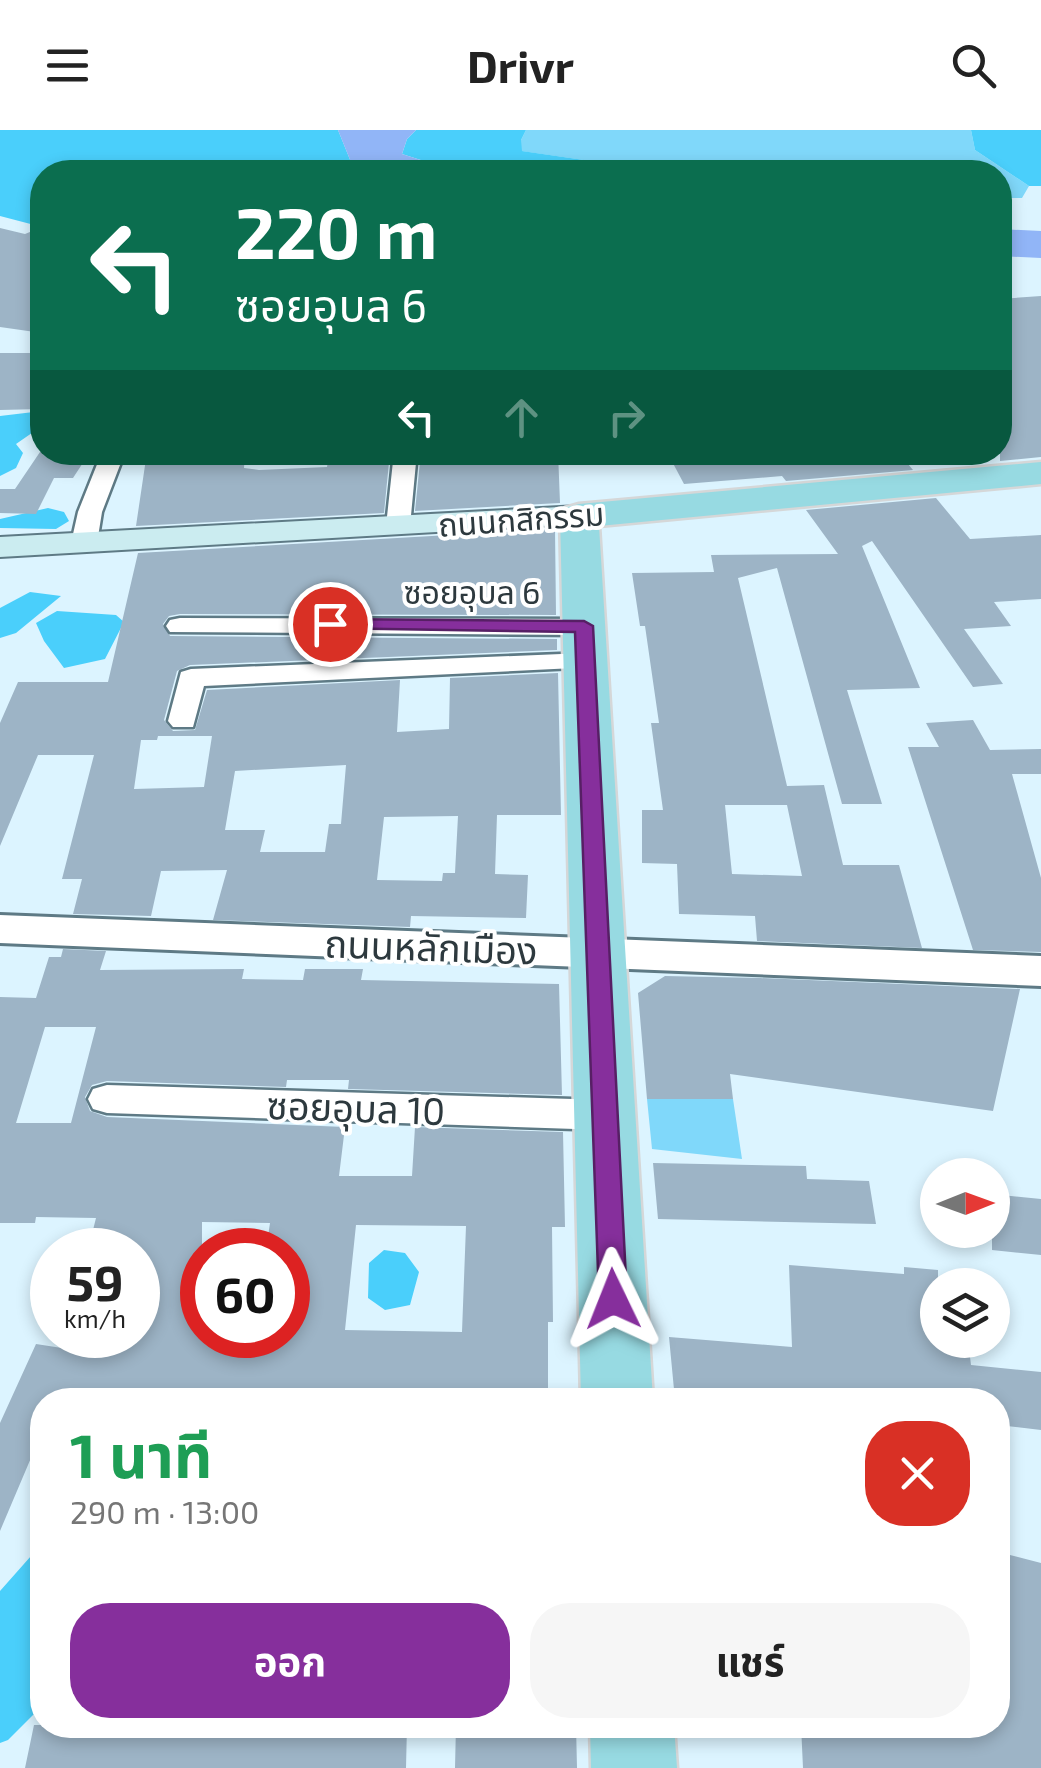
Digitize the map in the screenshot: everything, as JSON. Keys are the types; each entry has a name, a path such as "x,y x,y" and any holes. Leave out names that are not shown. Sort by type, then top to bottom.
{"main road":[{"name":"ถนนกสิกรรม","path":"0,547 579,516 1041,472"},
{"path":"579,516 617,1388"},
{"path":"633,1738 634,1768"}],"street":[{"path":"84,543 90,512 109,465"},
{"path":"398,526 405,465"},
{"name":"ซอยอุบล 6","path":"180,626 584,644"},
{"path":"182,721 191,678 584,644"},
{"name":"ถนนหลักเมือง","path":"0,928 1041,971"},
{"name":"ซอยอุบล 10","path":"107,1099 605,1114"}],"shaded area":[{"path":"0,130 338,130 350,160 30,160 30,224 0,216"},
{"path":"338,130 416,130 407,139 402,154 421,160 350,160"},
{"path":"416,130 526,130 521,140 522,151 584,160 421,160 402,154 407,139"},
{"path":"526,130 971,130 975,150 990,160 584,160 521,151"},
{"path":"971,130 1041,130 1041,186 1029,186 1012,175 1012,160 990,160 975,150"},
{"path":"1012,175 1029,186 1022,198 1012,198"},
{"path":"1012,230 1041,231 1041,258 1012,257"},
{"path":"30,412 30,434 16,444 23,453 16,468 0,476 0,416"},
{"path":"48,508 64,512 69,521 56,529 0,528 0,519"},
{"path":"30,592 61,596 16,633 0,638 0,608"},
{"path":"57,611 116,615 124,622 105,659 64,668 36,623"},
{"path":"647,1099 733,1099 742,1159 652,1149"},
{"path":"384,1250 405,1253 419,1272 410,1305 385,1310 368,1298 369,1263"},
{"path":"30,1557 30,1718 0,1743 0,1591"}],"building":[{"path":"0,228 30,232 30,331 0,327"},
{"path":"1041,296 1041,457 1012,460 1012,298"},
{"path":"0,353 30,353 30,409 0,410"},
{"path":"31,465 82,465 73,478 54,478 36,514 0,513 0,489 15,489"},
{"path":"145,465 244,465 259,470 389,465 384,513 136,526"},
{"path":"420,465 559,465 560,503 415,511"},
{"path":"674,465 909,465 913,470 786,481 782,476 684,484"},
{"path":"936,498 970,539 1041,535 1041,599 994,602 1011,626 964,629 1003,684 973,687 872,541 862,546 920,688 847,690 882,804 842,804 777,568 738,578 787,786 824,785 843,865 899,865 922,948 757,941 755,916 679,914 677,864 642,863 642,810 663,810 651,723 659,723 645,626 640,626 632,573 714,572 711,555 838,554 806,510","holes":["725,805 787,805 802,876 732,874"]},
{"path":"555,529 556,615 180,614 169,616 163,624 170,636 557,639 557,650 190,665 177,671 164,720 173,731 195,730 207,690 400,680 397,732 449,729 450,678 558,673 561,815 497,815 495,874 528,875 526,918 411,916 410,927 213,920 227,870 161,871 151,916 73,914 82,879 62,879 94,755 38,755 0,846 0,723 18,682 108,682 138,553","holes":["158,736 212,736 204,787 134,789 141,740 157,740","346,765 341,824 329,824 325,852 260,852 265,830 225,830 235,771","458,816 455,873 443,873 442,881 377,880 384,817"]},
{"path":"973,720 990,750 1041,749 1041,774 1012,774 1041,878 1041,952 973,950 908,747 939,747 926,723"},
{"path":"63,949 106,951 100,970 244,969 242,979 303,980 305,969 363,969 361,980 559,984 562,1095 348,1089 349,1080 287,1080 286,1087 107,1081 92,1085 85,1097 90,1111 107,1117 345,1127 339,1176 412,1176 415,1127 563,1132 565,1227 552,1227 553,1322 548,1322 548,1388 30,1388 30,1460 0,1531 0,1423 30,1357 160,1358 160,1228 94,1228 96,1218 36,1217 35,1223 0,1223 0,997 36,998 49,957 61,957","holes":["45,1027 96,1027 71,1123 16,1123","356,1225 466,1226 462,1332 345,1330"]},
{"path":"665,976 1020,989 993,1111 730,1074 733,1099 647,1099 638,993"},
{"path":"653,1163 806,1166 807,1179 869,1181 876,1224 658,1219"},
{"path":"1010,1196 1041,1199 1041,1255 992,1250 1010,1248"},
{"path":"789,1265 904,1274 904,1267 920,1268 920,1358 970,1358 971,1365 1041,1372 1041,1430 1010,1426 1010,1388 674,1388 669,1337 792,1347"},
{"path":"1010,1555 1041,1563 1041,1768 803,1768 802,1738 1010,1738"},
{"path":"31,1738 407,1738 406,1768 25,1768"},
{"path":"456,1738 576,1738 577,1768 455,1768"}],"route":[{"path":"330,624 584,626 613,1299"}]}
